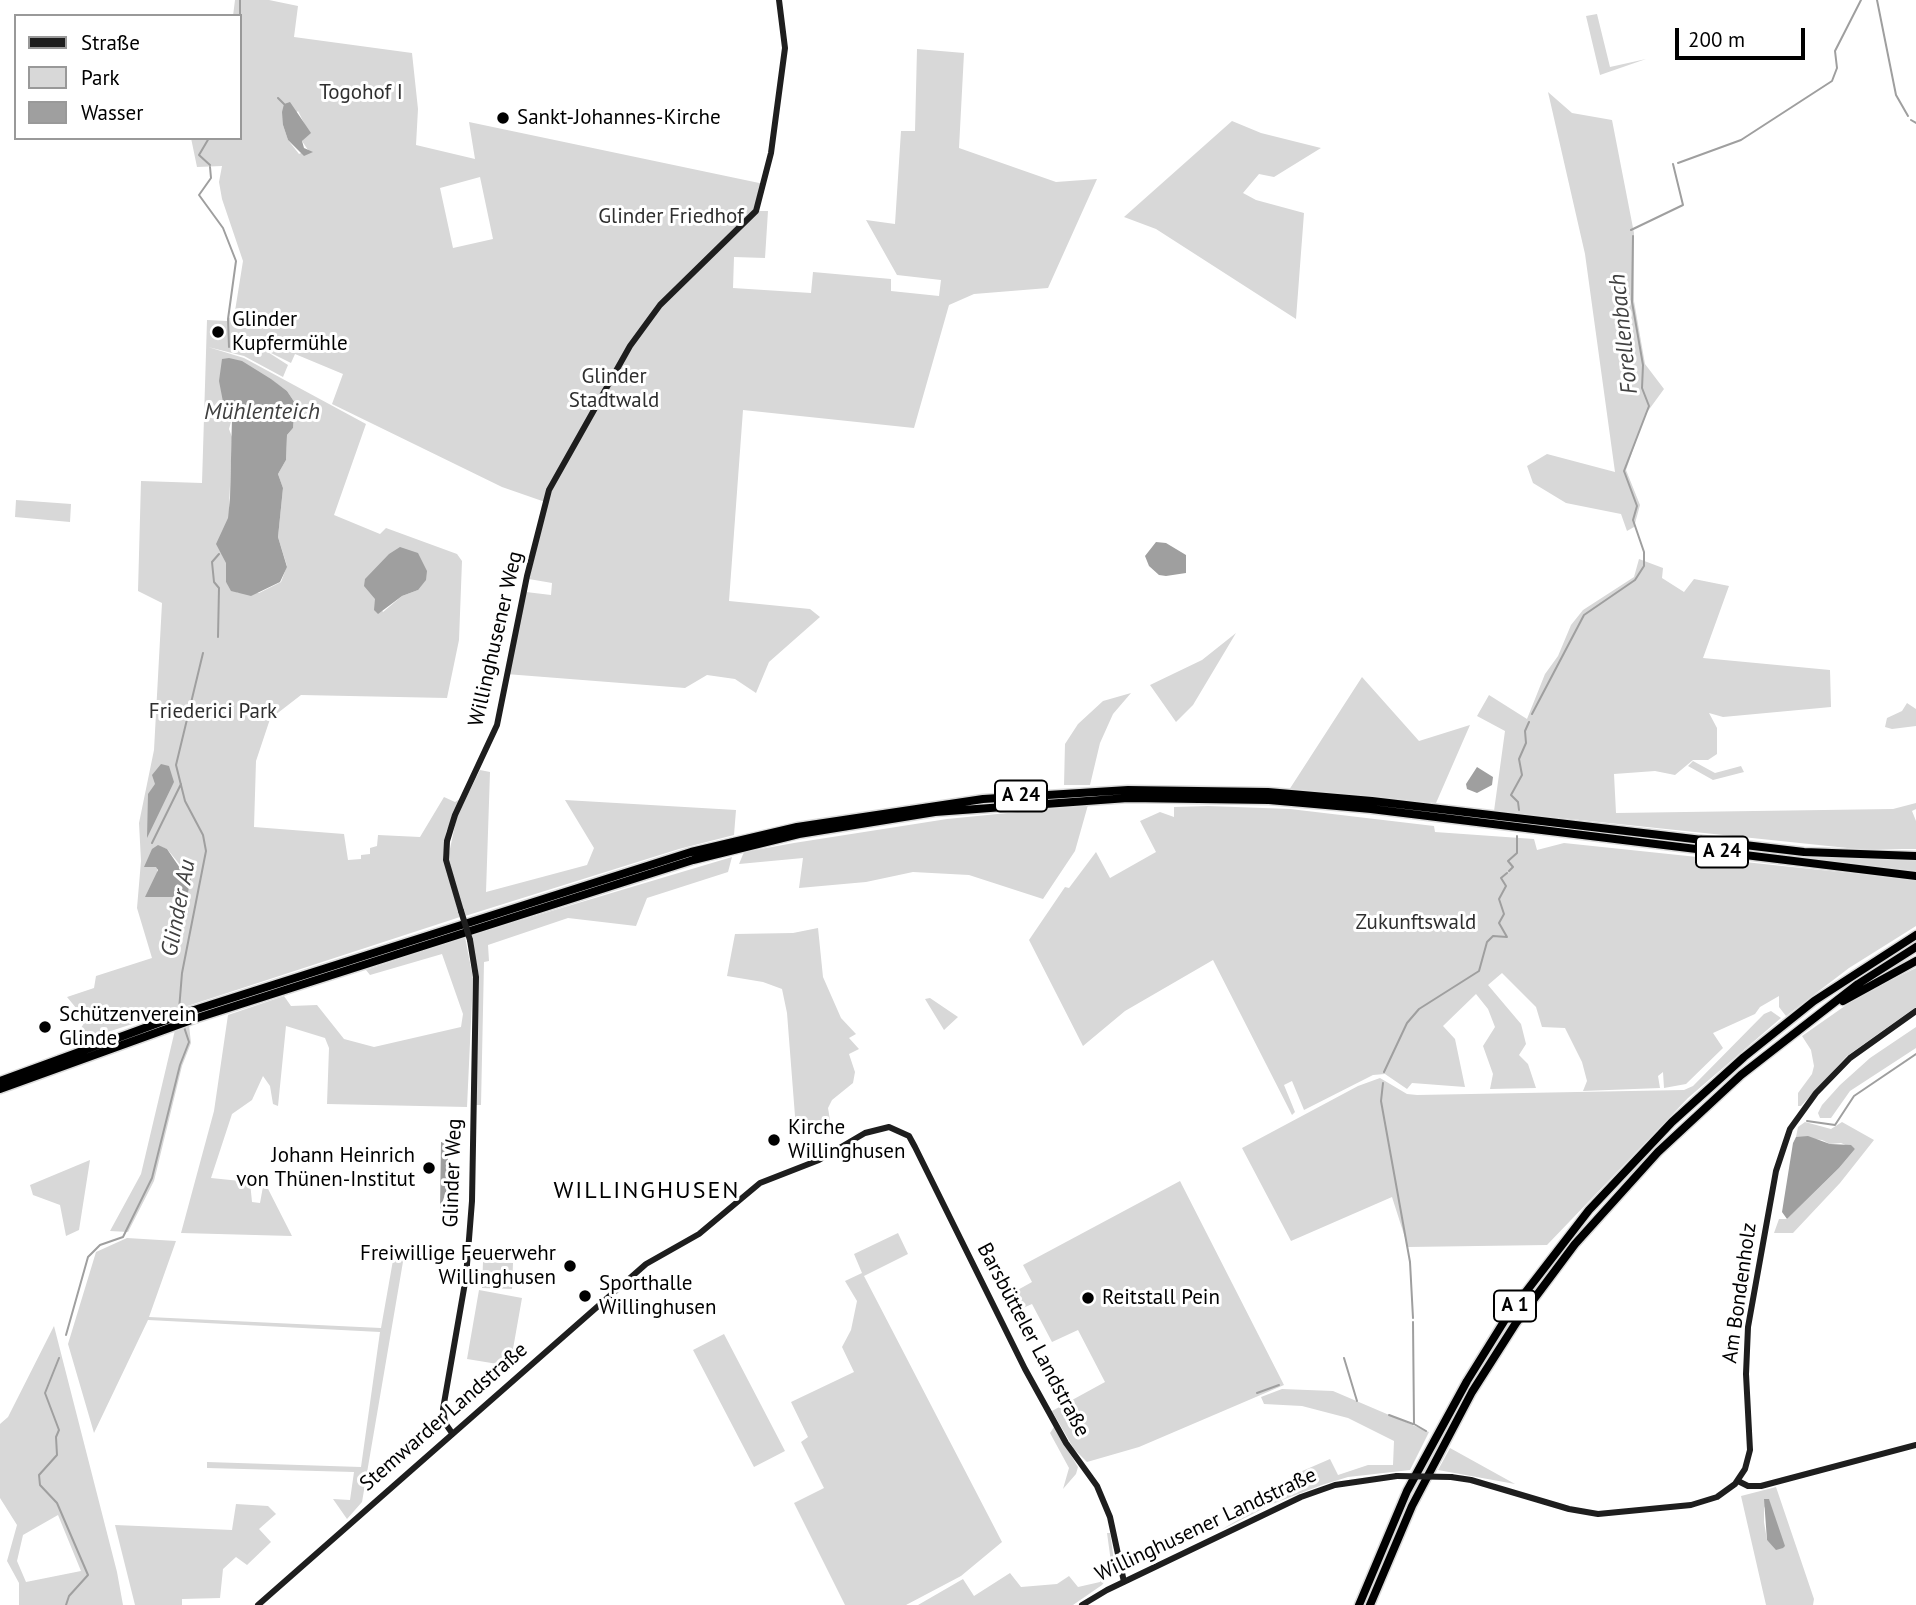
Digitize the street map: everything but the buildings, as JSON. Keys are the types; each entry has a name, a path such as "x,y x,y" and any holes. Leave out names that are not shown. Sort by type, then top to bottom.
{"highway":[{"name":"A 24","path":"0,1081 191,1010 691,852 797,827 983,799 1128,790 1268,792 1372,801 1804,852 1916,856"},
{"name":"A 24","path":"0,1089 197,1017 681,864 799,834 935,812 1128,798 1269,800 1398,812 1916,876"},
{"name":"A 1","path":"1359,1605 1407,1491 1466,1381 1508,1315 1589,1210 1672,1122 1744,1057 1814,1001 1916,935"},
{"name":"A 1","path":"1370,1605 1412,1506 1444,1442 1516,1323 1598,1217 1658,1152 1741,1074 1857,984 1916,947"},
{"path":"1805,1024 1916,961"}],"street":[{"name":"Willinghusener Weg","path":"461,911 446,860 447,841 455,815 496,725 524,591 549,490 630,345 660,305 756,211 771,153 785,48 779,0"},
{"name":"Glinder Weg","path":"452,1433 445,1423 443,1409 466,1277 472,1201 476,977 470,940 461,911"},
{"name":"Am Bondenholz","path":"1738,1481 1750,1451 1746,1374 1748,1326 1778,1162 1799,1112 1850,1058 1916,1012"},
{"name":"Stemwarder Landstraße","path":"258,1605 482,1406 656,1258 699,1234 760,1183 819,1160 865,1133 889,1128"},
{"name":"Barsbütteler Landstraße","path":"889,1128 909,1136 1025,1369 1066,1443 1097,1486 1110,1517 1124,1582"},
{"path":"1738,1481 1748,1486 1761,1486 1916,1445"},
{"name":"Willinghusener Landstraße","path":"1082,1605 1301,1497 1335,1485 1397,1476 1451,1477 1494,1486 1569,1509 1598,1514 1690,1505 1717,1497 1738,1481"}],"green space":[{"path":"235,0 269,0 298,6 294,37 412,53 418,109 416,145 475,159 469,122 764,184 756,211 768,211 765,258 734,257 733,288 811,293 813,272 891,279 891,291 939,296 941,280 897,275 866,220 895,224 901,131 915,131 917,49 964,53 959,148 1056,182 1097,179 1048,288 974,294 949,305 914,428 743,410 729,601 810,609 820,617 769,662 756,693 735,679 707,675 685,688 506,674 526,592 551,595 552,583 529,579 548,503 502,487 332,404 343,374 295,354 291,363 263,349 288,365 283,377 244,356 208,347 244,358 366,424 334,515 380,534 386,528 457,554 462,561 459,640 447,698 301,695 270,719 256,761 254,827 344,834 348,860 361,859 361,855 370,854 370,848 377,846 378,835 420,837 444,797 455,802 463,797 446,832 443,858 460,917 71,1044 86,1020 67,997 94,988 96,976 152,958 137,908 141,861 139,823 154,750 162,603 138,591 141,481 202,483 207,320 227,321 235,311 243,261 222,199 219,182 222,166 197,167 191,140 242,140 242,14 233,14","holes":["298,111 308,131 302,141 308,150 299,154 288,140 283,125","480,177 493,239 453,248 440,188","270,379 287,391 295,403 293,428 287,435 286,460 278,474 283,488 278,537 287,566 281,582 259,593 238,593 226,582 232,437 229,429 232,418 224,407","418,590 402,596 383,612 372,592","158,846 167,849 191,878 178,895 146,897 157,875"]},
{"path":"1597,14 1610,67 1646,59 1600,75 1586,16"},
{"path":"1548,92 1572,113 1612,120 1634,233 1634,301 1645,364 1664,389 1645,415 1626,470 1640,505 1634,527 1627,531 1621,514 1566,503 1533,483 1527,466 1547,454 1615,472 1585,254"},
{"path":"1232,121 1261,133 1321,148 1274,177 1259,174 1243,193 1256,200 1304,213 1296,319 1156,229 1124,217"},
{"path":"16,500 71,504 70,522 15,517"},
{"path":"1639,559 1663,568 1662,578 1684,592 1694,579 1729,586 1703,658 1830,670 1831,707 1723,717 1709,713 1717,728 1717,754 1708,760 1693,760 1675,775 1655,771 1614,774 1616,813 1893,809 1916,803 1916,809 1912,811 1916,821 1916,849 1857,849 1494,811 1505,731 1477,716 1489,695 1527,719 1545,674 1558,656 1571,625 1583,610 1634,577"},
{"path":"1236,633 1193,705 1176,722 1150,685 1202,660"},
{"path":"1362,677 1419,741 1470,725 1436,803 1289,790"},
{"path":"1131,693 1113,714 1100,743 1090,785 1064,785 1065,744 1078,724 1103,701"},
{"path":"1907,703 1916,709 1916,726 1892,729 1885,727 1887,718 1902,711"},
{"path":"1693,761 1715,773 1741,766 1744,772 1713,780 1688,766"},
{"path":"480,770 490,772 486,892 587,865 594,848 565,800 736,810 734,835 679,849 465,916 448,858 457,816"},
{"path":"1088,805 1075,851 1043,899 969,875 913,872 866,882 799,888 803,858 739,864 744,852 794,843 947,819"},
{"name":"Zukunftswald","path":"1174,807 1290,809 1434,826 1435,832 1534,839 1537,850 1564,843 1916,880 1916,926 1849,968 1786,1016 1779,1007 1779,996 1760,1007 1755,1014 1713,1033 1723,1048 1686,1084 1664,1088 1663,1072 1658,1076 1660,1088 1583,1091 1587,1081 1582,1062 1565,1028 1542,1027 1536,1007 1502,973 1488,985 1521,1024 1526,1044 1519,1055 1528,1064 1536,1088 1490,1089 1493,1074 1483,1046 1495,1027 1488,1009 1476,994 1443,1026 1455,1039 1465,1087 1412,1083 1407,1089 1385,1074 1373,1075 1304,1110 1292,1081 1284,1085 1295,1112 1292,1115 1213,960 1125,1011 1083,1046 1029,940 1065,887 1069,888 1096,852 1110,878 1156,852 1140,821 1160,812 1174,817"},
{"path":"1781,852 1916,860 1916,872 1781,856"},
{"path":"732,857 728,872 647,898 636,926 568,918 488,945 489,961 484,962 481,1105 475,1105 479,977 471,935"},
{"path":"818,928 823,977 841,1018 856,1034 849,1038 859,1049 849,1054 855,1072 853,1083 832,1100 828,1108 830,1120 819,1127 796,1129 787,1013 782,989 763,982 727,976 735,934 793,933"},
{"path":"465,937 473,978 467,1107 327,1104 329,1048 325,1038 286,1026 278,1106 273,1104 270,1086 263,1076 252,1100 232,1114 211,1178 250,1182 252,1202 260,1203 264,1181 292,1236 181,1233 214,1111 228,1015 284,996 291,1006 317,1005 344,1039 374,1047 461,1027 463,1014 442,954 370,975 366,970"},
{"path":"1916,968 1916,1007 1847,1056 1801,1106 1798,1106 1798,1093 1812,1074 1814,1066 1811,1050 1802,1036 1862,994"},
{"path":"930,998 958,1017 944,1030 925,999"},
{"path":"1771,1011 1781,1018 1688,1098 1547,1245 1408,1247 1392,1197 1291,1241 1242,1148 1358,1086 1380,1078 1407,1094 1417,1095 1684,1090 1693,1086 1764,1014"},
{"path":"189,1025 191,1043 182,1066 154,1181 128,1232 110,1231 141,1174 175,1030"},
{"path":"1916,1027 1916,1048 1850,1091 1831,1118 1820,1118 1818,1113 1822,1105 1840,1085 1870,1058"},
{"path":"1805,1122 1831,1129 1842,1122 1874,1140 1840,1183 1793,1233 1774,1233 1779,1219 1787,1219 1855,1149 1841,1143 1830,1144 1822,1140 1796,1137 1798,1127"},
{"path":"90,1160 79,1230 66,1236 60,1205 33,1195 30,1185"},
{"path":"1180,1181 1284,1385 1139,1447 1087,1462 1074,1449 1052,1411 1105,1382 1078,1330 1052,1342 1032,1304 1023,1308 1014,1292 1032,1282 1023,1265"},
{"path":"898,1233 908,1254 864,1276 1002,1542 961,1576 906,1605 845,1605 794,1503 824,1488 801,1442 808,1437 791,1402 854,1372 842,1347 851,1330 857,1301 845,1281 862,1273 854,1254"},
{"path":"127,1238 176,1241 149,1317 381,1328 395,1249 405,1250 362,1502 347,1519 333,1499 350,1500 354,1472 207,1468 207,1462 361,1467 380,1332 148,1320 94,1433 68,1344 96,1252"},
{"path":"483,1262 513,1263 512,1289 482,1288"},
{"path":"479,1290 522,1298 510,1366 467,1359"},
{"path":"54,1326 123,1605 19,1605 19,1583 7,1561 17,1525 0,1498 0,1424 8,1417","holes":["58,1515 81,1571 26,1582 17,1561 23,1535"]},
{"path":"724,1334 785,1451 754,1467 693,1350"},
{"path":"1282,1389 1333,1391 1429,1432 1410,1470 1348,1477 1322,1485 1272,1504 1221,1530 1303,1481 1300,1472 1330,1459 1338,1475 1368,1465 1393,1465 1394,1441 1348,1418 1302,1406 1264,1404 1261,1397"},
{"path":"1054,1427 1078,1467 1076,1474 1063,1489 1069,1468 1050,1433"},
{"path":"1450,1448 1515,1484 1438,1470"},
{"path":"1776,1487 1814,1599 1813,1605 1766,1605 1741,1496","holes":["1769,1500 1783,1543 1775,1547 1767,1540 1764,1508"]},
{"path":"236,1504 268,1506 276,1514 259,1529 271,1542 247,1565 236,1557 223,1569 220,1598 182,1599 182,1605 135,1605 115,1525 232,1530"},
{"path":"1107,1533 1110,1533 1115,1568 1102,1585 1073,1605 918,1605 963,1579 974,1596 1010,1573 1021,1587 1057,1584 1069,1576 1078,1587 1100,1582 1111,1562"}],"water":[{"path":"290,102 311,133 302,141 304,148 313,152 304,156 288,140 283,125 284,104"},
{"name":"Mühlenteich","path":"222,359 242,361 271,379 287,391 295,403 293,428 287,435 286,460 278,474 283,488 278,537 287,567 280,582 251,596 231,591 226,582 226,563 216,544 228,518 230,498 232,418 224,407 219,381"},
{"path":"1156,542 1166,543 1186,555 1186,573 1159,575 1149,566 1145,556"},
{"path":"400,547 418,553 427,571 426,580 418,590 402,596 378,614 374,610 375,599 364,586 365,579 389,554"},
{"path":"161,764 169,766 174,782 147,838 148,794 155,784 152,775"},
{"path":"1477,767 1493,777 1492,785 1477,793 1467,789 1466,784"},
{"path":"158,845 167,849 182,871 191,878 187,897 145,897 158,870 156,867 144,867 152,849"},
{"path":"1808,1136 1830,1144 1851,1145 1855,1149 1787,1219 1782,1212 1793,1143 1796,1137"},
{"path":"441,1142 444,1143 448,1156 448,1186 440,1209"},
{"path":"1764,1499 1769,1499 1785,1546 1783,1548 1776,1550 1767,1540"}],"waterway":[{"path":"240,0 240,14"},
{"name":"Forellenbach","path":"1678,163 1741,140 1832,81 1837,68 1835,51 1861,0"},
{"path":"1877,0 1896,95 1908,116"},
{"path":"278,98 284,104"},
{"path":"1911,120 1916,123"},
{"path":"208,140 199,155 210,165"},
{"name":"Forellenbach","path":"1631,230 1683,205 1673,164"},
{"path":"210,167 211,178 199,195 223,228 236,261 228,319 229,347"},
{"name":"Forellenbach","path":"1532,714 1584,615 1635,580 1644,566 1644,552 1633,520 1637,506 1624,471 1649,406 1642,388 1643,365 1632,302 1633,236"},
{"name":"Glinder Au","path":"218,637 219,588 214,582 212,562 219,554"},
{"name":"Glinder Au","path":"179,1010 182,973 206,851 203,835 185,801 176,765 203,653"},
{"name":"Forellenbach","path":"1519,810 1518,802 1511,795 1522,775 1519,759 1526,743 1525,731 1529,722"},
{"path":"152,843 181,784"},
{"name":"Forellenbach","path":"1509,871 1513,867 1508,861 1517,853 1517,836"},
{"name":"Forellenbach","path":"1384,1072 1407,1023 1419,1009 1479,971 1487,942 1493,936 1507,937 1499,923 1504,914 1499,899 1506,886 1501,878 1507,873"},
{"name":"Glinder Au","path":"66,1335 88,1257 100,1245 123,1237 152,1178 180,1065 189,1042 184,1027"},
{"path":"1807,1121 1835,1125 1854,1096 1916,1054"},
{"name":"Forellenbach","path":"1383,1083 1381,1101 1410,1262 1413,1318"},
{"name":"Forellenbach","path":"1413,1322 1414,1424 1426,1431"},
{"path":"59,1358 45,1393 59,1430 56,1437 57,1455 39,1475 40,1485 57,1503 88,1575 69,1596 66,1605"},
{"path":"1344,1358 1357,1401"},
{"path":"1257,1393 1279,1385"},
{"path":"1389,1415 1413,1424"}],"place":[{"name":"Sankt-Johannes-Kirche","path":"503,118"},
{"name":"Glinder Kupfermühle","path":"218,332"},
{"name":"Schützenverein Glinde","path":"45,1027"},
{"name":"Kirche Willinghusen","path":"774,1140"},
{"name":"Johann Heinrich von Thünen-Institut","path":"429,1168"},
{"name":"Freiwillige Feuerwehr Willinghusen","path":"570,1266"},
{"name":"Sporthalle Willinghusen","path":"585,1296"},
{"name":"Reitstall Pein","path":"1088,1298"}],"district":[{"name":"WILLINGHUSEN","path":"647,1191"}],"park label":[{"name":"Togohof I","path":"361,93"},
{"name":"Glinder Friedhof","path":"671,217"},
{"name":"Glinder Stadtwald","path":"614,389"},
{"name":"Friederici Park","path":"213,712"}]}
